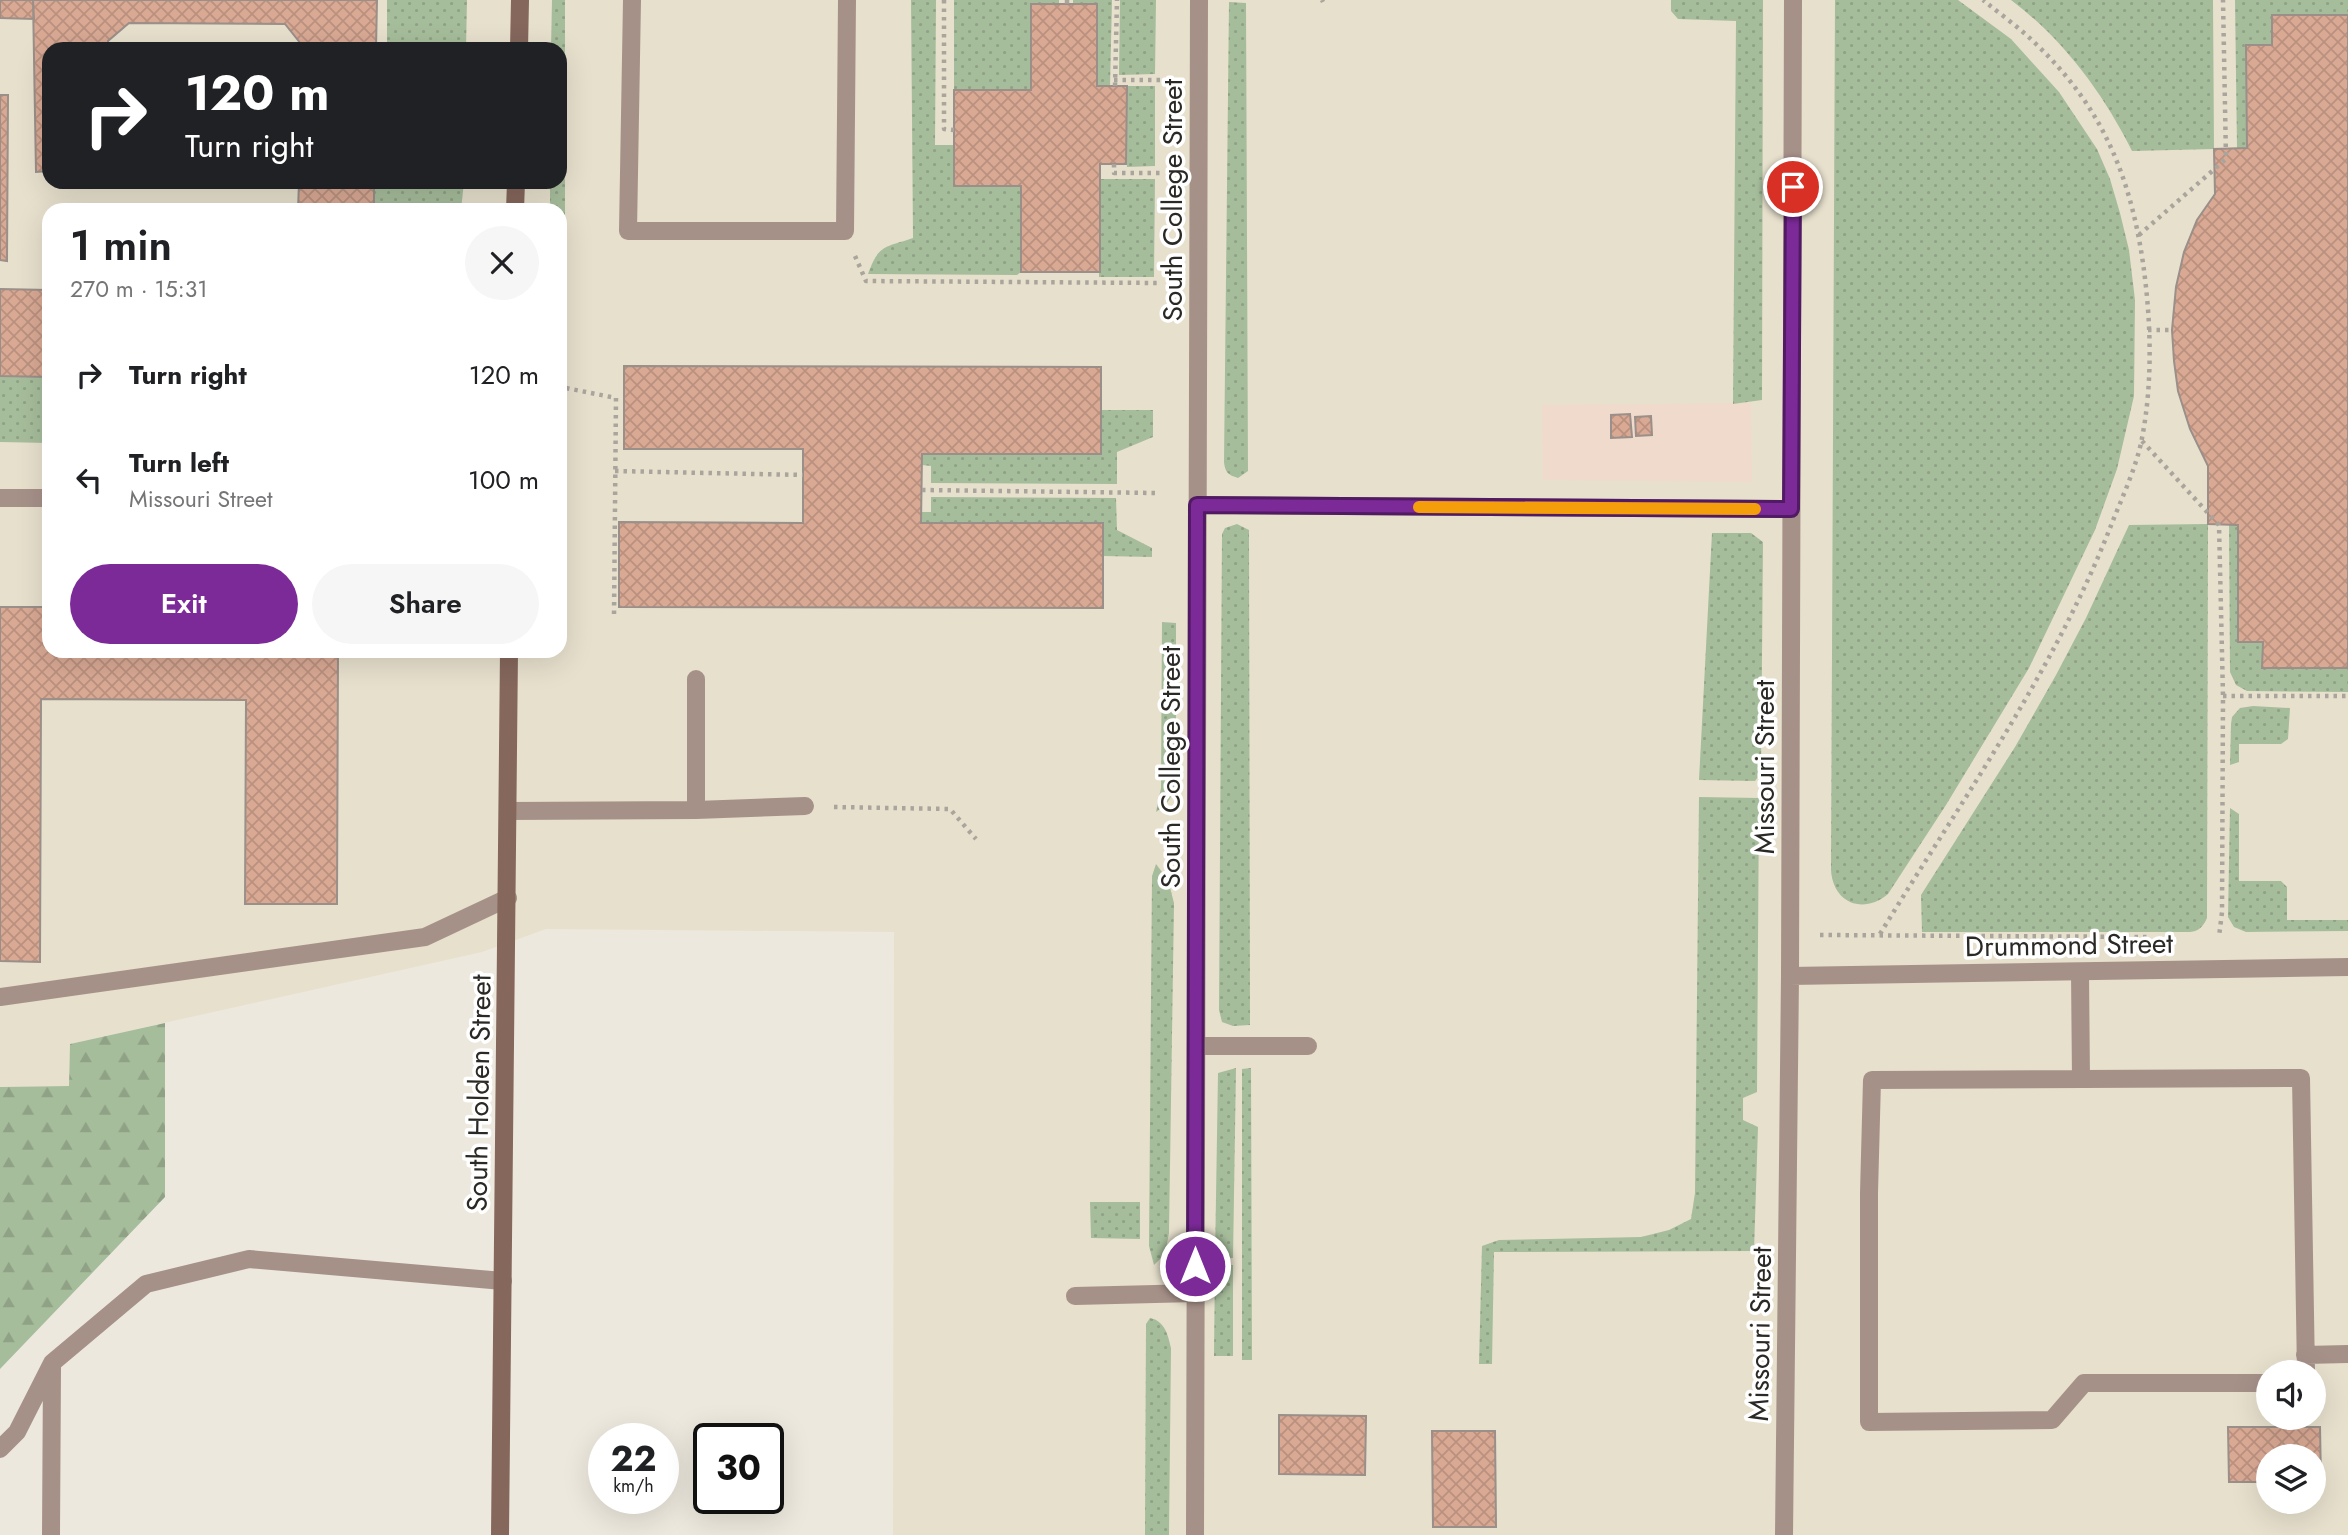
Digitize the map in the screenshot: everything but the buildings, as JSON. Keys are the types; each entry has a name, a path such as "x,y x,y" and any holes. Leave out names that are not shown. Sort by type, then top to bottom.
{"main road":[{"path":"519,42 520,0"},
{"name":"South Holden Street","path":"500,1535 509,658"}],"street":[{"path":"632,0 628,231 845,231 847,0"},
{"name":"South College Street","path":"1195,1535 1199,0"},
{"name":"Missouri Street","path":"1784,1535 1790,976 1793,0"},
{"path":"0,498 42,498"},
{"path":"1197,505 1791,509"},
{"path":"696,679 696,810"},
{"path":"509,811 696,810 805,806"},
{"path":"0,997 425,937 508,898"},
{"name":"Drummond Street","path":"1790,976 2348,967"},
{"path":"2080,972 2081,1079"},
{"path":"1196,1046 1308,1046"},
{"path":"2256,1383 2084,1383 2052,1420 1869,1422 1872,1080 2301,1078 2305,1360"},
{"path":"0,1449 17,1432 52,1363 146,1284 249,1259 503,1281"},
{"path":"1075,1296 1195,1293"},
{"path":"2319,1360 2348,1354"},
{"path":"51,1535 52,1363"}],"path":[{"path":"944,0 944,129 954,130"},
{"path":"1117,0 1115,83 1163,80"},
{"path":"1880,935 2053,652 2098,557 2142,440 2147,401 2147,292 2139,235 2117,159 2091,108 2035,43 1983,0"},
{"path":"2139,235 2226,159 2223,0"},
{"path":"1114,164 1114,173 1161,173"},
{"path":"845,231 866,281 1160,283"},
{"path":"2148,330 2172,330"},
{"path":"567,388 616,398 614,616"},
{"path":"2142,440 2219,525 2223,696 2221,937 2207,937"},
{"path":"615,471 803,475"},
{"path":"922,490 1156,493"},
{"path":"2223,696 2348,696"},
{"path":"805,806 950,809 976,839"},
{"path":"1820,935 2153,937"}],"shaded area":[{"path":"0,0 2348,0 2348,1535 893,1535 894,932 546,929 482,952 70,1044 69,1086 0,1087"},
{"path":"1751,403 1752,482 1543,480 1542,405"}],"green space":[{"path":"387,0 467,0 466,42 387,42"},
{"path":"552,0 565,0 565,42 551,42"},
{"path":"911,0 936,0 935,145 954,145 954,186 1021,186 1021,272 1017,275 868,274 879,252 884,248 913,238"},
{"path":"954,0 1059,0 1059,4 1031,4 1031,90 954,90"},
{"path":"1073,0 1112,0 1110,87 1097,86 1097,5 1073,4"},
{"path":"1120,0 1156,0 1155,74 1119,75"},
{"path":"1671,0 1763,0 1762,400 1733,404 1736,21 1678,19 1671,11"},
{"path":"1835,0 1958,0 2011,39 2059,92 2097,149 2120,213 2129,250 2135,300 2134,396 2117,469 2095,530 2029,668 1888,894 1869,904 1843,898 1837,891 1831,870"},
{"path":"2011,0 2213,0 2214,149 2132,151 2108,108 2080,68 2048,32"},
{"path":"2235,0 2348,0 2348,15 2272,45 2246,45 2247,148 2237,148"},
{"path":"1229,2 1246,3 1248,471 1238,478 1228,473 1224,462"},
{"path":"1127,86 1155,86 1155,166 1127,167"},
{"path":"1100,179 1155,179 1154,277 1099,277"},
{"path":"374,189 463,189 462,203 374,203"},
{"path":"550,189 565,189 565,203 550,203"},
{"path":"0,376 42,377 42,443 0,442"},
{"path":"1101,410 1153,410 1153,437 1117,452 1117,484 931,483 931,466 922,465 922,454 1101,454"},
{"path":"931,497 1116,498 1117,530 1152,548 1152,557 1103,556 1103,523 921,523 922,512 931,512"},
{"path":"1237,524 1249,530 1250,1025 1233,1026 1222,1022 1219,1010 1222,534 1225,528"},
{"path":"2208,524 2207,918 2204,924 2198,930 2190,932 1922,932 1921,895 2015,747 2056,675 2129,525"},
{"path":"2229,524 2238,525 2263,642 2262,667 2348,668 2348,692 2247,691 2236,685 2230,672"},
{"path":"1712,533 1751,533 1763,542 1761,773 1755,781 1699,780"},
{"path":"1162,622 1176,623 1176,782 1169,800 1156,812 1161,788"},
{"path":"2240,708 2290,708 2288,739 2281,744 2239,744 2239,762 2230,765 2232,717"},
{"path":"1699,797 1759,798 1757,1092 1743,1098 1743,1120 1758,1127 1754,1251 1494,1252 1492,1364 1479,1364 1482,1246 1499,1240 1641,1237 1669,1230 1691,1219 1695,1193"},
{"path":"2230,808 2239,814 2239,881 2281,881 2287,887 2287,920 2348,920 2348,931 2246,932 2234,927 2228,917"},
{"path":"1156,864 1168,880 1174,903 1169,1233 1165,1254 1154,1265 1149,1246 1152,876"},
{"path":"165,1023 165,1197 0,1369 0,1087 69,1086 70,1044"},
{"path":"1236,1068 1233,1258 1215,1259 1218,1073"},
{"path":"1251,1068 1252,1360 1242,1360 1242,1069"},
{"path":"1090,1202 1140,1202 1140,1239 1091,1238"},
{"path":"1215,1265 1233,1265 1233,1356 1214,1356"},
{"path":"1150,1318 1162,1325 1171,1348 1169,1535 1145,1535 1146,1324"}],"slow traffic":[{"path":"1419,507 1755,509"}],"route":[{"path":"1195,1266 1197,505 1791,509 1793,187"}]}
